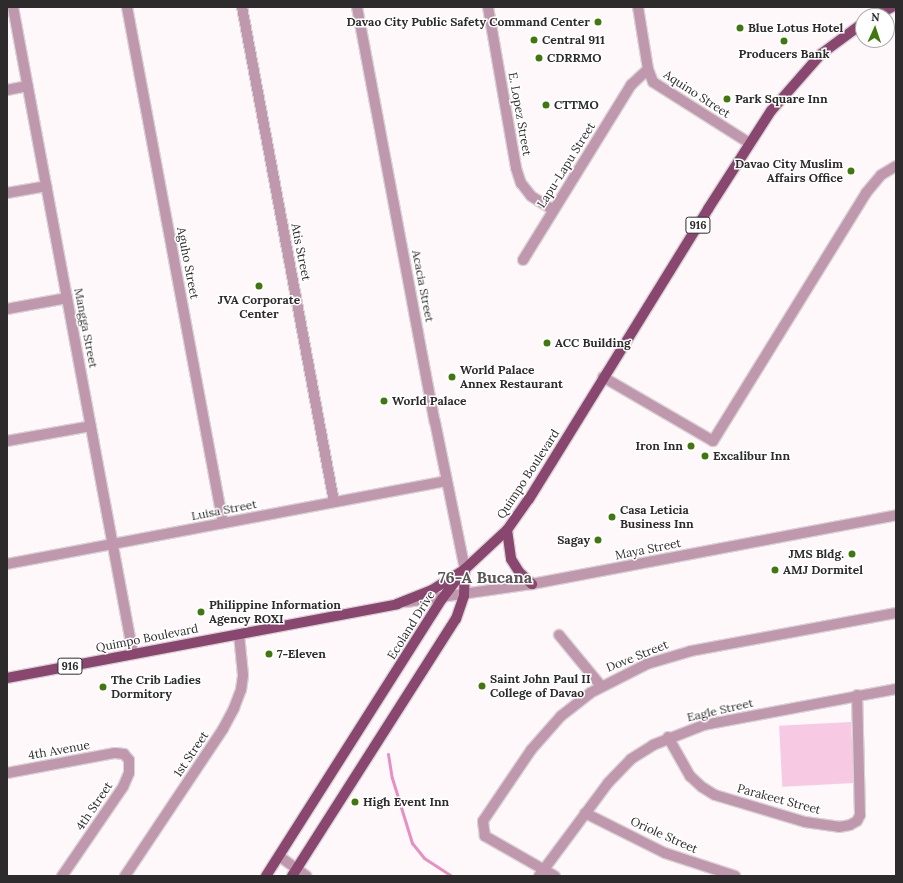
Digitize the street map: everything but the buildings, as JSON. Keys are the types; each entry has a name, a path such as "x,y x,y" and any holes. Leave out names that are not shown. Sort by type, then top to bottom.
{"main road":[{"name":"Quimpo Boulevard","path":"7,678 404,602 438,587 465,569 507,530 529,500 603,377 749,143 799,77 830,46 855,29"},
{"path":"507,530 511,559 519,572 532,584"},
{"path":"295,873 459,612 464,596 465,569"},
{"name":"Ecoland Drive","path":"266,876 442,599 465,569"}],"street":[{"name":"Mangga Street","path":"13,7 133,654"},
{"name":"Aguho Street","path":"127,7 223,523"},
{"name":"Atis Street","path":"242,7 334,502"},
{"name":"Acacia Street","path":"357,7 446,481 465,569"},
{"name":"E. Lopez Street","path":"488,7 516,168 522,184 531,196 554,210"},
{"name":"Aquino Street","path":"638,7 648,69 653,82 663,90 749,143"},
{"name":"Lapu-Lapu Street","path":"523,260 631,84 648,69"},
{"path":"7,90 28,86"},
{"path":"603,377 713,441 866,193 881,176 896,166"},
{"path":"7,194 46,186"},
{"path":"7,309 67,298"},
{"path":"7,441 91,426"},
{"name":"Luisa Street","path":"7,564 446,481"},
{"name":"Maya Street","path":"404,602 464,596 532,584 896,515"},
{"name":"Dove Street","path":"541,873 485,836 484,821 531,750 561,716 601,686 647,664 691,650 896,614"},
{"name":"1st Street","path":"125,876 223,730 234,708 241,690 243,675 239,634"},
{"path":"559,635 601,686"},
{"name":"Eagle Street","path":"541,873 608,783 631,759 668,738 704,725 857,695 896,689"},
{"name":"Parakeet Street","path":"668,738 690,776 702,788 715,795 805,822 839,827 850,825 857,821 860,815 857,695"},
{"name":"4th Avenue","path":"7,773 115,753"},
{"name":"4th Street","path":"62,876 123,787 129,773 129,760 124,754 115,753"},
{"name":"Oriole Street","path":"585,812 665,853 735,876"},
{"path":"279,856 295,873 307,876"},
{"path":"541,873 555,876"}],"shaded area":[{"path":"851,722 854,783 782,787 779,726"}],"waterway":[{"path":"388,754 392,778 412,843 424,858 452,876"}],"place":[{"name":"Davao City Public Safety Command Center","path":"598,22"},
{"name":"Blue Lotus Hotel","path":"740,28"},
{"name":"Central 911","path":"534,40"},
{"name":"Producers Bank","path":"784,41"},
{"name":"CDRRMO","path":"539,58"},
{"name":"Park Square Inn","path":"727,99"},
{"name":"CTTMO","path":"546,105"},
{"name":"Davao City Muslim Affairs Office","path":"851,171"},
{"name":"JVA Corporate Center","path":"259,286"},
{"name":"ACC Building","path":"547,343"},
{"name":"World Palace Annex Restaurant","path":"452,377"},
{"name":"World Palace","path":"384,401"},
{"name":"Iron Inn","path":"691,446"},
{"name":"Excalibur Inn","path":"705,456"},
{"name":"Casa Leticia Business Inn","path":"612,517"},
{"name":"Sagay","path":"598,540"},
{"name":"JMS Bldg.","path":"852,554"},
{"name":"AMJ Dormitel","path":"775,570"},
{"name":"Philippine Information Agency ROXI","path":"201,612"},
{"name":"7-Eleven","path":"269,654"},
{"name":"Saint John Paul II College of Davao","path":"482,686"},
{"name":"The Crib Ladies Dormitory","path":"103,687"},
{"name":"High Event Inn","path":"355,802"}],"district":[{"name":"76-A Bucana","path":"485,577"}]}
